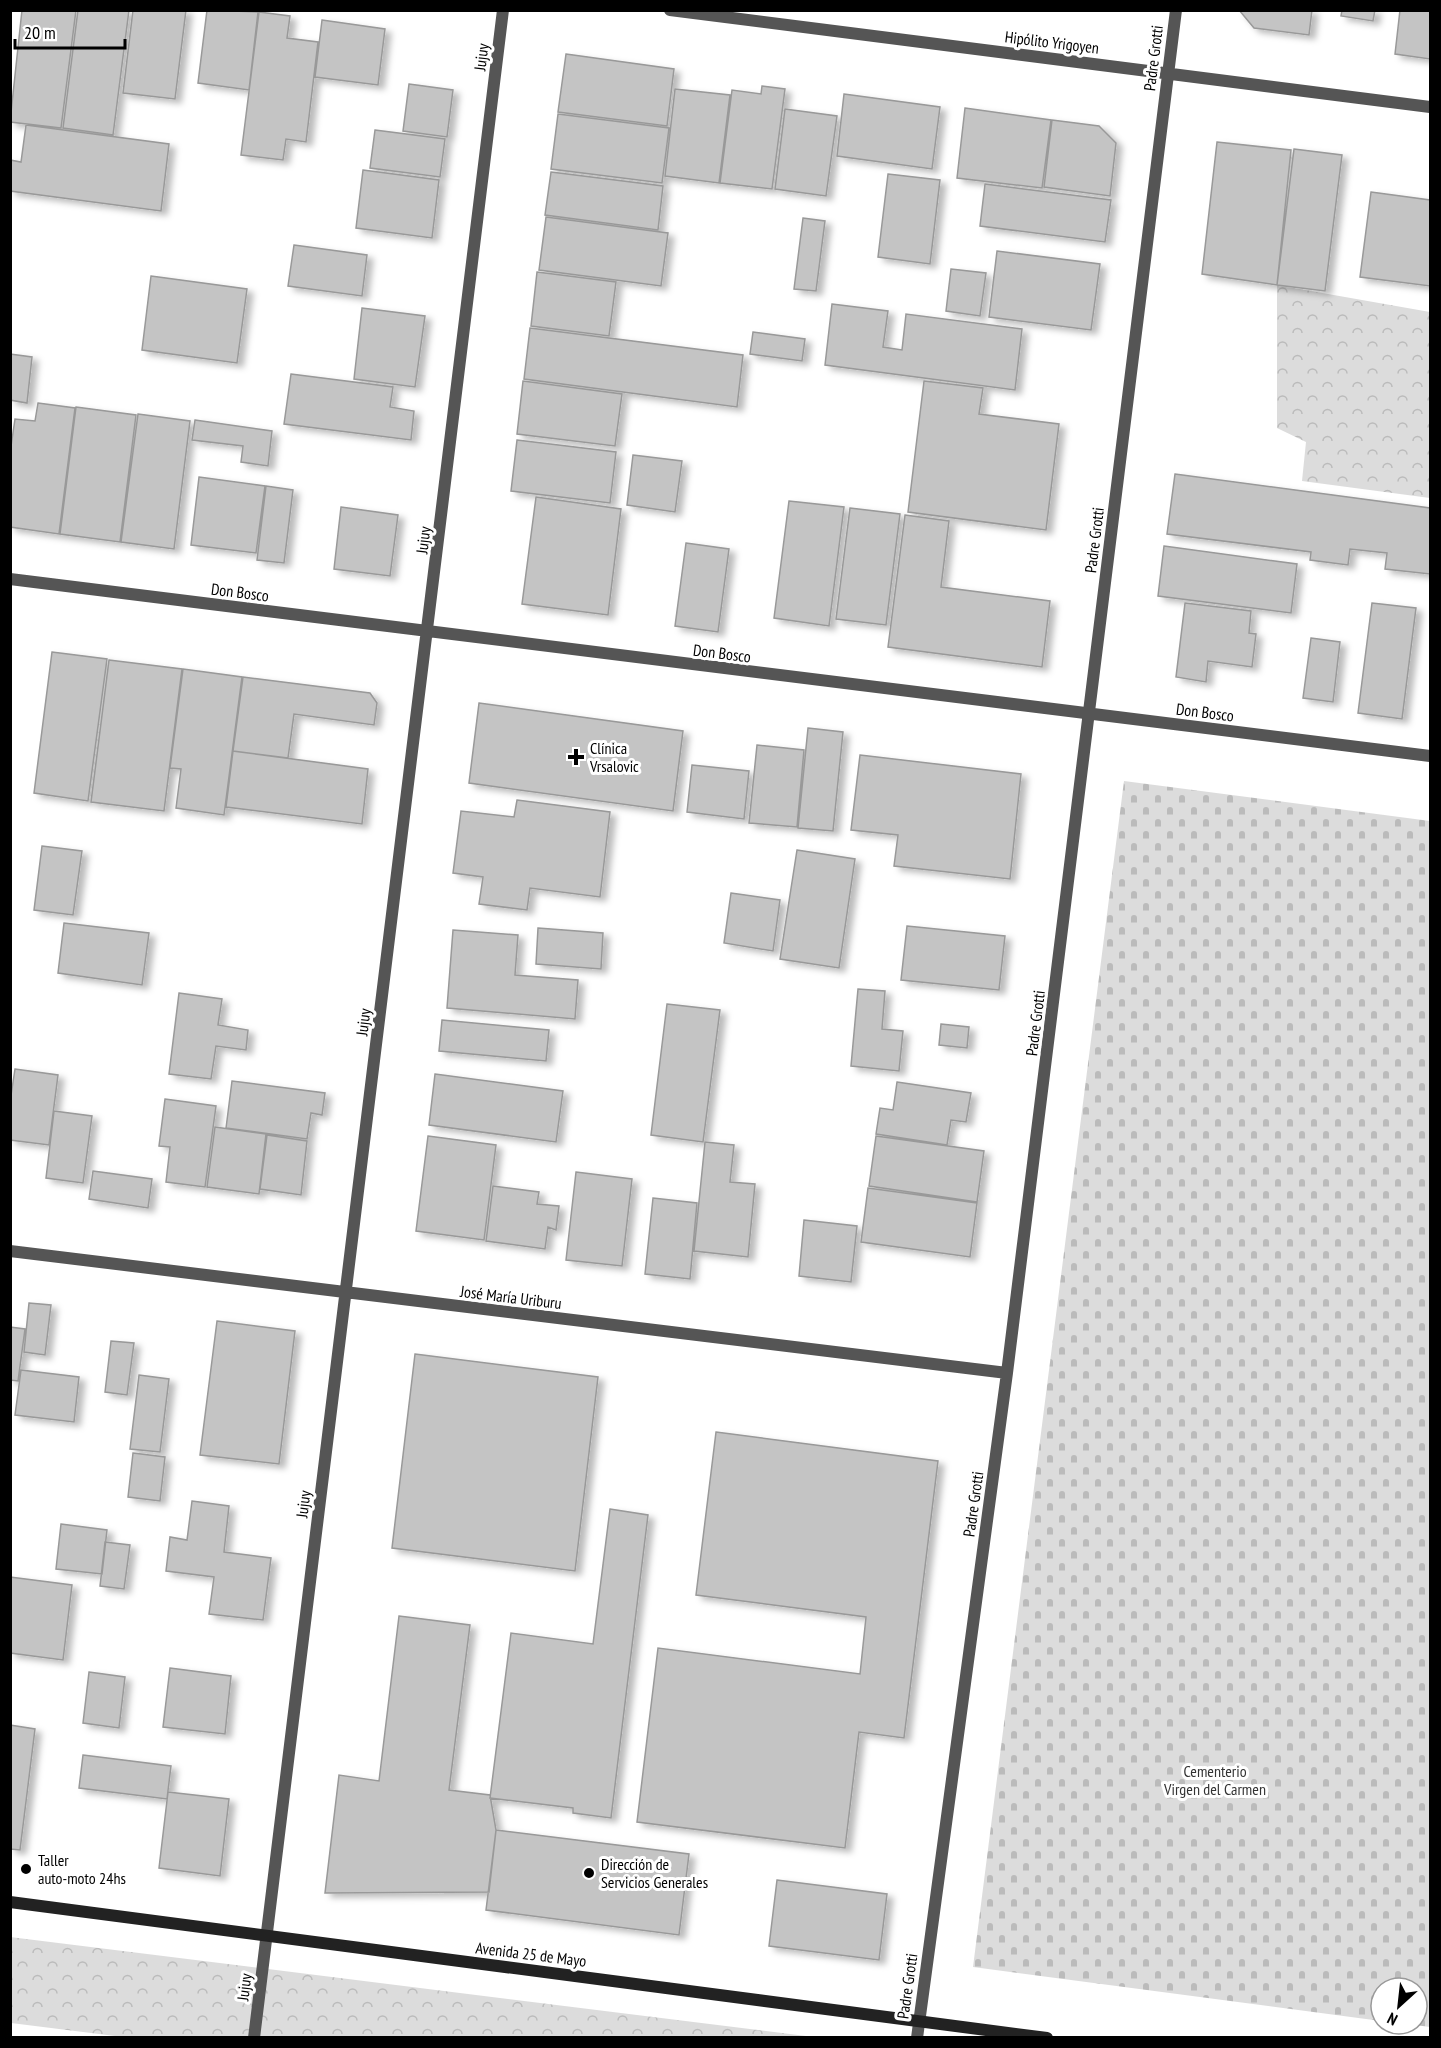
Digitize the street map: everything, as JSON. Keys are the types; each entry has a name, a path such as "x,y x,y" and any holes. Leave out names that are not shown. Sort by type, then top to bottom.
{"main road":[{"name":"Avenida 25 de Mayo","path":"10,1902 1047,2037"}],"street":[{"name":"Jujuy","path":"254,2037 429,633 503,10"},
{"name":"Hipólito Yrigoyen","path":"670,10 1431,107"},
{"name":"Padre Grotti","path":"917,2037 1007,1373 1176,10"},
{"name":"Don Bosco","path":"10,579 1431,756"},
{"name":"José María Uriburu","path":"10,1251 345,1294 1007,1373"}],"green space":[{"path":"1277,285 1430,312 1430,498 1302,481 1306,442 1277,428"},
{"name":"Cementerio Virgen del Carmen","path":"1124,781 1430,821 1430,2027 1429,1976 1369,1976 1369,2019 973,1967"},
{"path":"10,1937 814,2037 131,2038 11,2023"}],"building":[{"path":"22,10 76,10 61,128 10,122"},
{"path":"78,10 129,10 113,135 63,128"},
{"path":"133,10 186,10 175,99 123,93"},
{"path":"207,10 258,12 249,90 198,83"},
{"path":"1239,10 1312,10 1309,35 1254,28"},
{"path":"1342,10 1375,10 1373,21 1341,16"},
{"path":"1400,10 1430,10 1430,59 1395,54"},
{"path":"259,12 290,16 287,38 318,42 306,142 286,139 283,160 241,155"},
{"path":"322,20 385,29 378,85 315,77"},
{"path":"566,54 674,69 667,126 558,112"},
{"path":"409,84 453,90 447,137 403,131"},
{"path":"762,86 785,89 772,189 720,183 732,90 761,94"},
{"path":"675,89 730,95 719,183 665,176"},
{"path":"844,94 940,107 932,169 837,156"},
{"path":"965,108 1051,120 1042,188 957,178"},
{"path":"785,109 837,116 826,196 775,189"},
{"path":"558,114 669,128 662,183 551,169"},
{"path":"1052,120 1099,126 1116,143 1110,196 1044,187"},
{"path":"26,125 169,144 161,211 10,191 10,160 21,162"},
{"path":"375,130 445,139 440,177 370,168"},
{"path":"1217,142 1291,150 1277,285 1202,274"},
{"path":"1294,149 1342,155 1325,291 1277,285"},
{"path":"363,170 439,180 432,238 356,228"},
{"path":"551,172 663,186 658,230 545,215"},
{"path":"888,174 940,180 930,264 878,257"},
{"path":"985,184 1111,200 1105,242 980,226"},
{"path":"1371,192 1430,200 1430,286 1360,277"},
{"path":"546,217 668,233 661,286 539,270"},
{"path":"803,218 825,221 816,291 794,289"},
{"path":"294,245 367,255 362,296 288,286"},
{"path":"997,251 1100,264 1091,330 989,317"},
{"path":"951,269 986,273 980,316 946,311"},
{"path":"537,272 616,282 609,336 531,326"},
{"path":"151,276 247,289 237,363 142,350"},
{"path":"832,304 888,311 883,347 902,350 906,314 1022,329 1015,390 825,365"},
{"path":"362,308 425,316 415,387 354,379"},
{"path":"530,328 743,355 737,407 524,379"},
{"path":"753,332 805,339 802,361 750,354"},
{"path":"10,354 32,357 27,403 10,400"},
{"path":"291,374 393,387 390,407 414,411 411,440 284,424"},
{"path":"523,381 622,394 615,446 517,434"},
{"path":"924,381 983,388 979,414 1059,424 1046,530 908,512"},
{"path":"38,403 75,408 59,534 10,527 10,453 15,419 35,421"},
{"path":"76,407 136,415 120,542 60,534"},
{"path":"138,414 190,421 174,549 121,542"},
{"path":"195,420 272,431 268,466 241,462 243,446 192,440"},
{"path":"517,440 616,452 610,503 511,491"},
{"path":"633,455 682,461 675,512 627,505"},
{"path":"1175,474 1430,508 1430,574 1385,569 1387,553 1350,549 1348,565 1310,560 1311,552 1167,534"},
{"path":"199,477 265,486 256,553 191,545"},
{"path":"266,486 293,490 284,563 257,560"},
{"path":"536,497 621,509 608,615 522,604"},
{"path":"789,501 844,507 829,626 774,618"},
{"path":"341,507 398,515 390,576 334,569"},
{"path":"850,508 900,514 886,625 836,619"},
{"path":"905,515 949,521 941,587 1050,601 1042,667 888,647"},
{"path":"686,543 729,549 718,632 675,626"},
{"path":"1164,546 1297,564 1291,613 1158,596"},
{"path":"1185,603 1251,611 1249,633 1256,634 1252,667 1208,661 1206,682 1176,677"},
{"path":"1372,603 1416,608 1402,719 1358,713"},
{"path":"1311,638 1340,642 1333,702 1303,698"},
{"path":"52,652 107,659 88,801 34,793"},
{"path":"109,660 182,669 164,811 91,802"},
{"path":"183,669 242,677 224,815 176,808 181,769 170,768"},
{"path":"243,677 370,693 377,703 374,725 294,714 288,758 233,751"},
{"name":"Clínica Vrsalovic","path":"479,703 683,731 673,811 469,783"},
{"path":"808,728 843,732 833,831 798,828"},
{"path":"757,745 804,750 797,827 749,823"},
{"path":"233,751 368,769 362,824 226,807"},
{"path":"860,755 1021,774 1010,879 894,866 898,835 851,830"},
{"path":"692,765 749,771 744,819 687,812"},
{"path":"517,800 610,812 600,897 530,888 527,910 479,904 483,877 453,873 461,811 514,817"},
{"path":"42,846 82,851 73,915 34,910"},
{"path":"797,850 855,859 839,968 780,959"},
{"path":"731,893 780,900 773,951 724,943"},
{"path":"64,923 149,933 142,985 58,973"},
{"path":"907,926 1005,936 999,990 901,980"},
{"path":"538,928 603,933 601,969 536,964"},
{"path":"453,930 518,935 515,975 578,980 575,1019 447,1008"},
{"path":"858,989 885,991 882,1029 903,1031 899,1071 851,1066"},
{"path":"179,993 222,999 218,1025 248,1030 246,1050 216,1046 211,1079 169,1074"},
{"path":"667,1004 720,1010 703,1142 651,1135"},
{"path":"442,1020 549,1030 546,1061 439,1051"},
{"path":"941,1024 969,1027 967,1048 939,1045"},
{"path":"15,1069 58,1075 49,1145 10,1140 10,1102"},
{"path":"435,1074 563,1091 556,1142 429,1125"},
{"path":"232,1081 325,1093 322,1115 311,1113 307,1139 226,1128"},
{"path":"897,1082 971,1093 966,1122 951,1120 947,1145 876,1134 880,1108 893,1110"},
{"path":"165,1099 216,1106 205,1187 166,1182 170,1147 159,1146"},
{"path":"54,1111 92,1116 83,1183 46,1178"},
{"path":"215,1127 266,1134 259,1194 207,1187"},
{"path":"267,1135 307,1141 301,1195 260,1189"},
{"path":"428,1136 496,1145 484,1240 416,1231"},
{"path":"876,1136 984,1151 977,1202 869,1186"},
{"path":"705,1142 734,1145 730,1182 755,1184 748,1257 694,1251"},
{"path":"93,1171 152,1179 148,1208 89,1199"},
{"path":"576,1172 632,1179 622,1266 566,1260"},
{"path":"493,1186 539,1192 537,1204 559,1206 556,1230 548,1227 545,1249 486,1241"},
{"path":"868,1188 977,1203 970,1257 861,1242"},
{"path":"653,1198 697,1203 690,1279 645,1274"},
{"path":"804,1220 857,1226 851,1282 799,1276"},
{"path":"29,1303 51,1305 45,1355 24,1352"},
{"path":"217,1321 295,1331 279,1464 200,1455"},
{"path":"10,1327 25,1329 18,1381 10,1380"},
{"path":"111,1341 134,1343 127,1395 105,1392"},
{"path":"415,1354 598,1377 575,1571 392,1548"},
{"path":"21,1370 79,1377 74,1422 15,1415"},
{"path":"139,1375 169,1379 160,1452 130,1449"},
{"path":"716,1432 938,1461 904,1738 859,1732 845,1848 637,1822 658,1648 860,1674 866,1617 696,1595"},
{"path":"133,1453 165,1457 160,1501 128,1497"},
{"path":"192,1501 229,1506 224,1552 271,1558 263,1620 209,1614 214,1577 166,1571 170,1537 187,1540"},
{"path":"610,1509 648,1515 611,1818 573,1813 573,1808 490,1798 511,1633 593,1644"},
{"path":"61,1524 107,1530 102,1574 56,1569"},
{"path":"105,1542 130,1545 124,1589 100,1586"},
{"path":"10,1577 72,1585 63,1660 10,1653"},
{"path":"399,1616 470,1625 449,1790 490,1795 496,1830 489,1892 325,1893 339,1775 379,1781"},
{"path":"170,1668 231,1676 225,1734 163,1727"},
{"path":"89,1672 125,1677 119,1728 83,1723"},
{"path":"10,1725 35,1729 20,1850 10,1849"},
{"path":"83,1755 171,1766 167,1799 79,1788"},
{"path":"168,1792 229,1799 220,1876 159,1868"},
{"name":"Dirección de Servicios Generales","path":"496,1830 689,1854 679,1935 486,1910"},
{"path":"777,1880 887,1894 879,1960 769,1946"}],"place":[{"name":"Clínica Vrsalovic","path":"576,757"},
{"name":"Taller auto-moto 24hs","path":"26,1869"},
{"name":"Dirección de Servicios Generales","path":"589,1873"}]}
